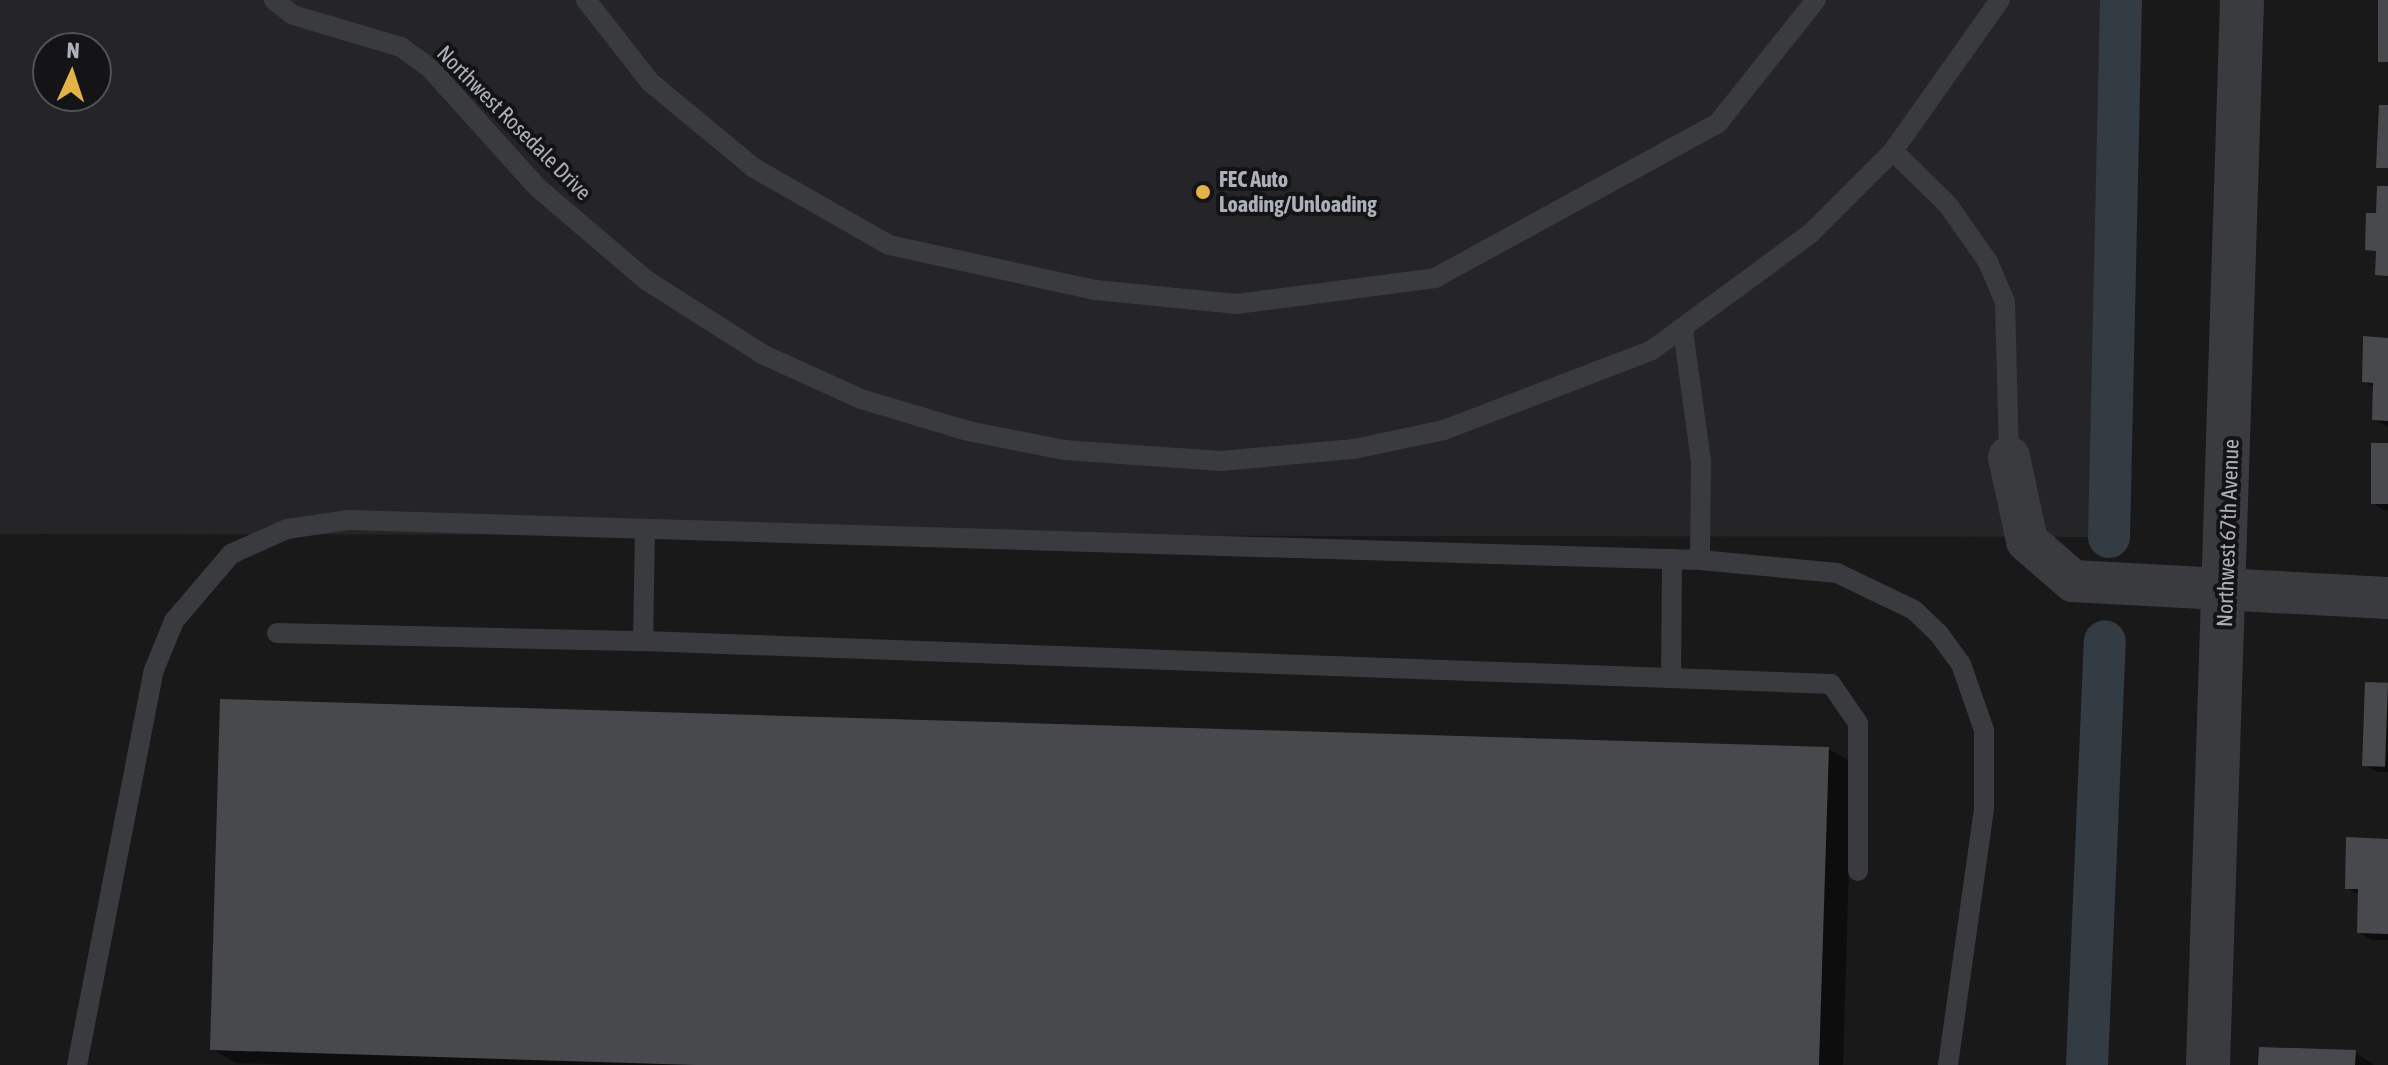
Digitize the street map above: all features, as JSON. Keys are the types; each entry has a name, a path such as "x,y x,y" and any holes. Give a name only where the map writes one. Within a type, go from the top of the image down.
{"street":[{"name":"Northwest 67th Avenue","path":"2208,1065 2227,593 2242,0"},
{"path":"2009,457 2027,541 2049,567 2103,586 2388,598"}],"lane":[{"name":"Northwest Rosedale Drive","path":"274,0 293,15 373,35 429,67 538,188 646,280 762,354 861,399 968,431 1064,450 1221,461 1354,449 1444,430 1545,396 1683,330 1811,233 1893,151 2000,0"},
{"path":"586,0 650,82 754,168 889,245 1096,290 1236,304 1435,278 1718,123 1816,0"},
{"path":"1893,151 1948,205 1988,262 2005,302 2009,457"},
{"path":"1683,330 1701,461 1700,560"},
{"path":"77,1065 154,670 174,621 212,571 257,541 313,522 1700,560 1806,566 1871,584 1914,610 1961,664 1988,763 1948,1065"},
{"path":"643,641 645,529"},
{"path":"1671,678 1672,559"},
{"path":"277,633 643,641 1831,684 1858,723 1858,871"}],"shaded area":[{"path":"0,0 2115,0 2109,537 0,534"}],"building":[{"path":"2378,0 2388,0 2388,62 2378,62"},
{"path":"2379,105 2388,105 2388,168 2376,168"},
{"path":"2377,186 2388,186 2388,276 2375,275 2376,251 2365,250 2366,213 2376,213"},
{"path":"2363,336 2388,338 2388,421 2372,420 2373,383 2362,382"},
{"path":"2371,443 2388,443 2388,504 2371,504"},
{"path":"2365,682 2388,683 2385,767 2362,766"},
{"path":"220,699 1829,747 1819,1065 695,1065 210,1050"},
{"path":"2346,837 2388,839 2388,934 2357,933 2358,889 2345,889"},
{"path":"2259,1047 2356,1050 2355,1065 2258,1065"}],"waterway":[{"path":"2109,537 2121,0"},
{"path":"2087,1065 2105,641"}],"place":[{"name":"FEC Auto Loading/Unloading","path":"1203,192"}]}
